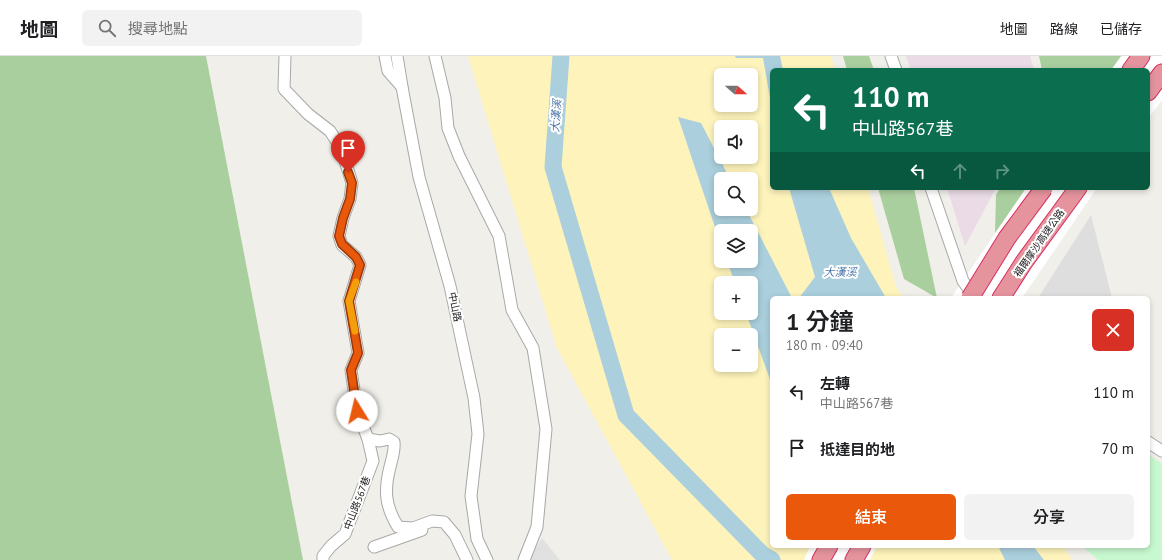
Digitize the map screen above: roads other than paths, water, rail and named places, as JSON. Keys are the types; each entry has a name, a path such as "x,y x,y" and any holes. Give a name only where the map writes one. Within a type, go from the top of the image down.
{"highway":[{"path":"1132,68 1141,56"},
{"path":"1150,89 1162,73"},
{"path":"971,296 1007,238 1043,190"},
{"name":"福爾摩沙高速公路","path":"1002,296 1024,262 1077,190"},
{"path":"821,560 828,548"},
{"path":"854,560 861,548"}],"street":[{"name":"中山路567巷","path":"285,56 284,89 308,114 330,131 341,148 352,183 350,199 343,218 339,236 342,244 356,257 360,265 349,301 358,353 351,370 357,411 368,439 373,461 345,534 331,546 323,556 323,560"},
{"path":"385,56 388,71 402,87"},
{"name":"中山路","path":"398,56 402,87 420,177 450,286 474,398 478,434 470,496 477,539 487,560"},
{"path":"435,56 444,98 448,128 459,156 499,236 512,310 533,348 546,428 537,527 524,560"},
{"path":"891,56 895,68"},
{"path":"933,190 963,281 974,296"},
{"name":"中山路567巷","path":"368,439 380,441 389,439 394,442 395,448 386,484 390,513 398,527 413,528 432,520 444,522"},
{"path":"1150,443 1162,451"},
{"path":"374,547 444,522 455,535 467,560"}],"water":[{"path":"735,56 780,56 783,68 770,68 770,98 763,58 736,58"},
{"path":"678,117 701,123 714,148 714,164 722,164 726,172 714,172 714,216 750,216 754,224 714,224"},
{"name":"大漢溪","path":"790,190 830,190 851,238 885,296 801,296 815,277"},
{"path":"758,232 791,296 770,296 770,379 758,346 758,328 751,328 749,320 758,320 758,276 732,276 730,268 758,268"},
{"path":"999,548 1035,548 1044,560 1005,560"}],"waterway":[{"name":"大漢溪","path":"561,56 553,167 626,415 762,554 772,560"}]}
